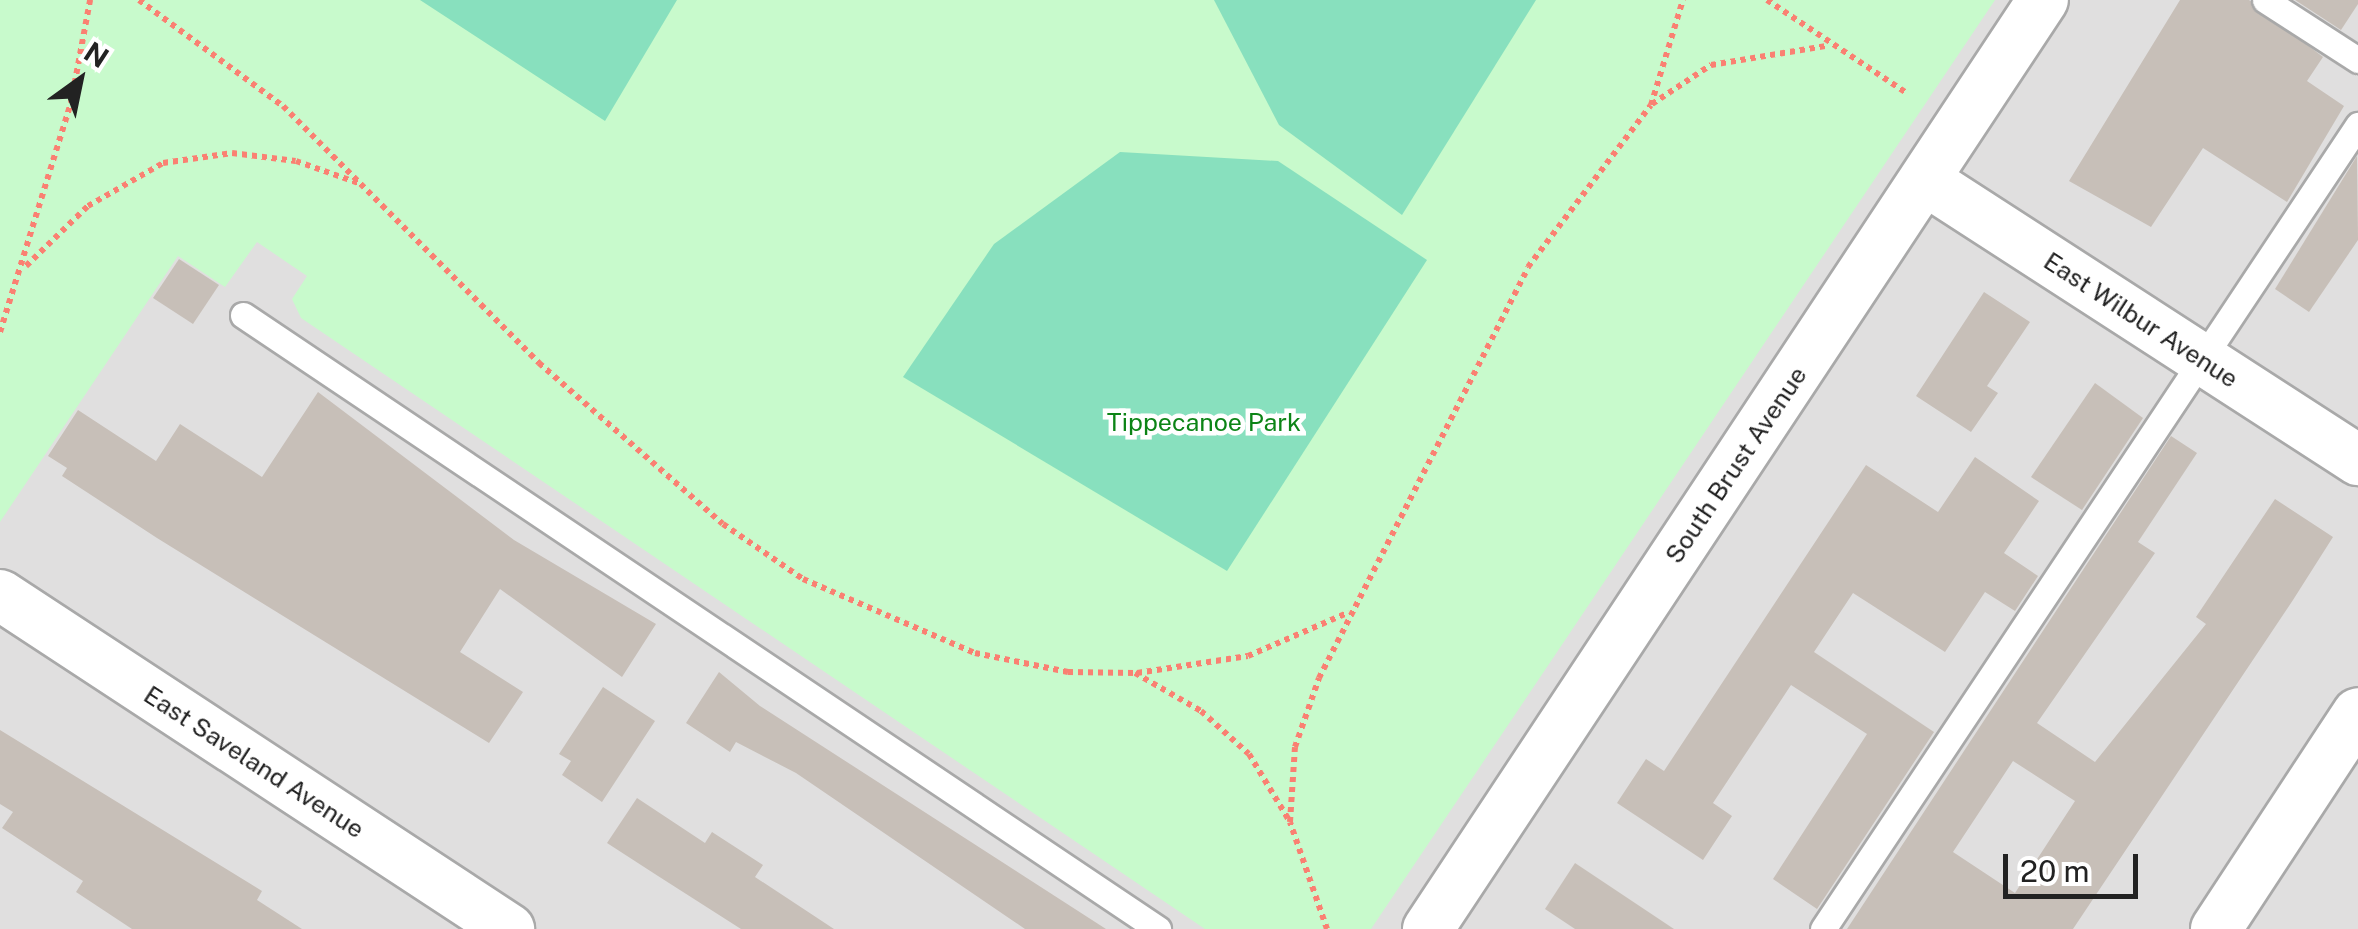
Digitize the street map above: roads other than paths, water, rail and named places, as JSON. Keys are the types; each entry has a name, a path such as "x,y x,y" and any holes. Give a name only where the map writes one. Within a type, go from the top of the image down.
{"street":[{"name":"South Brust Avenue","path":"1428,929 2044,0"},
{"name":"East Wilbur Avenue","path":"1925,180 2358,460"},
{"name":"East Saveland Avenue","path":"0,595 493,925"},
{"path":"2216,929 2358,713"}],"lane":[{"path":"2264,0 2358,60"},
{"path":"1823,929 2358,125"},
{"path":"243,315 1158,929"}],"park label":[{"name":"Tippecanoe Park","path":"1204,422"}]}
